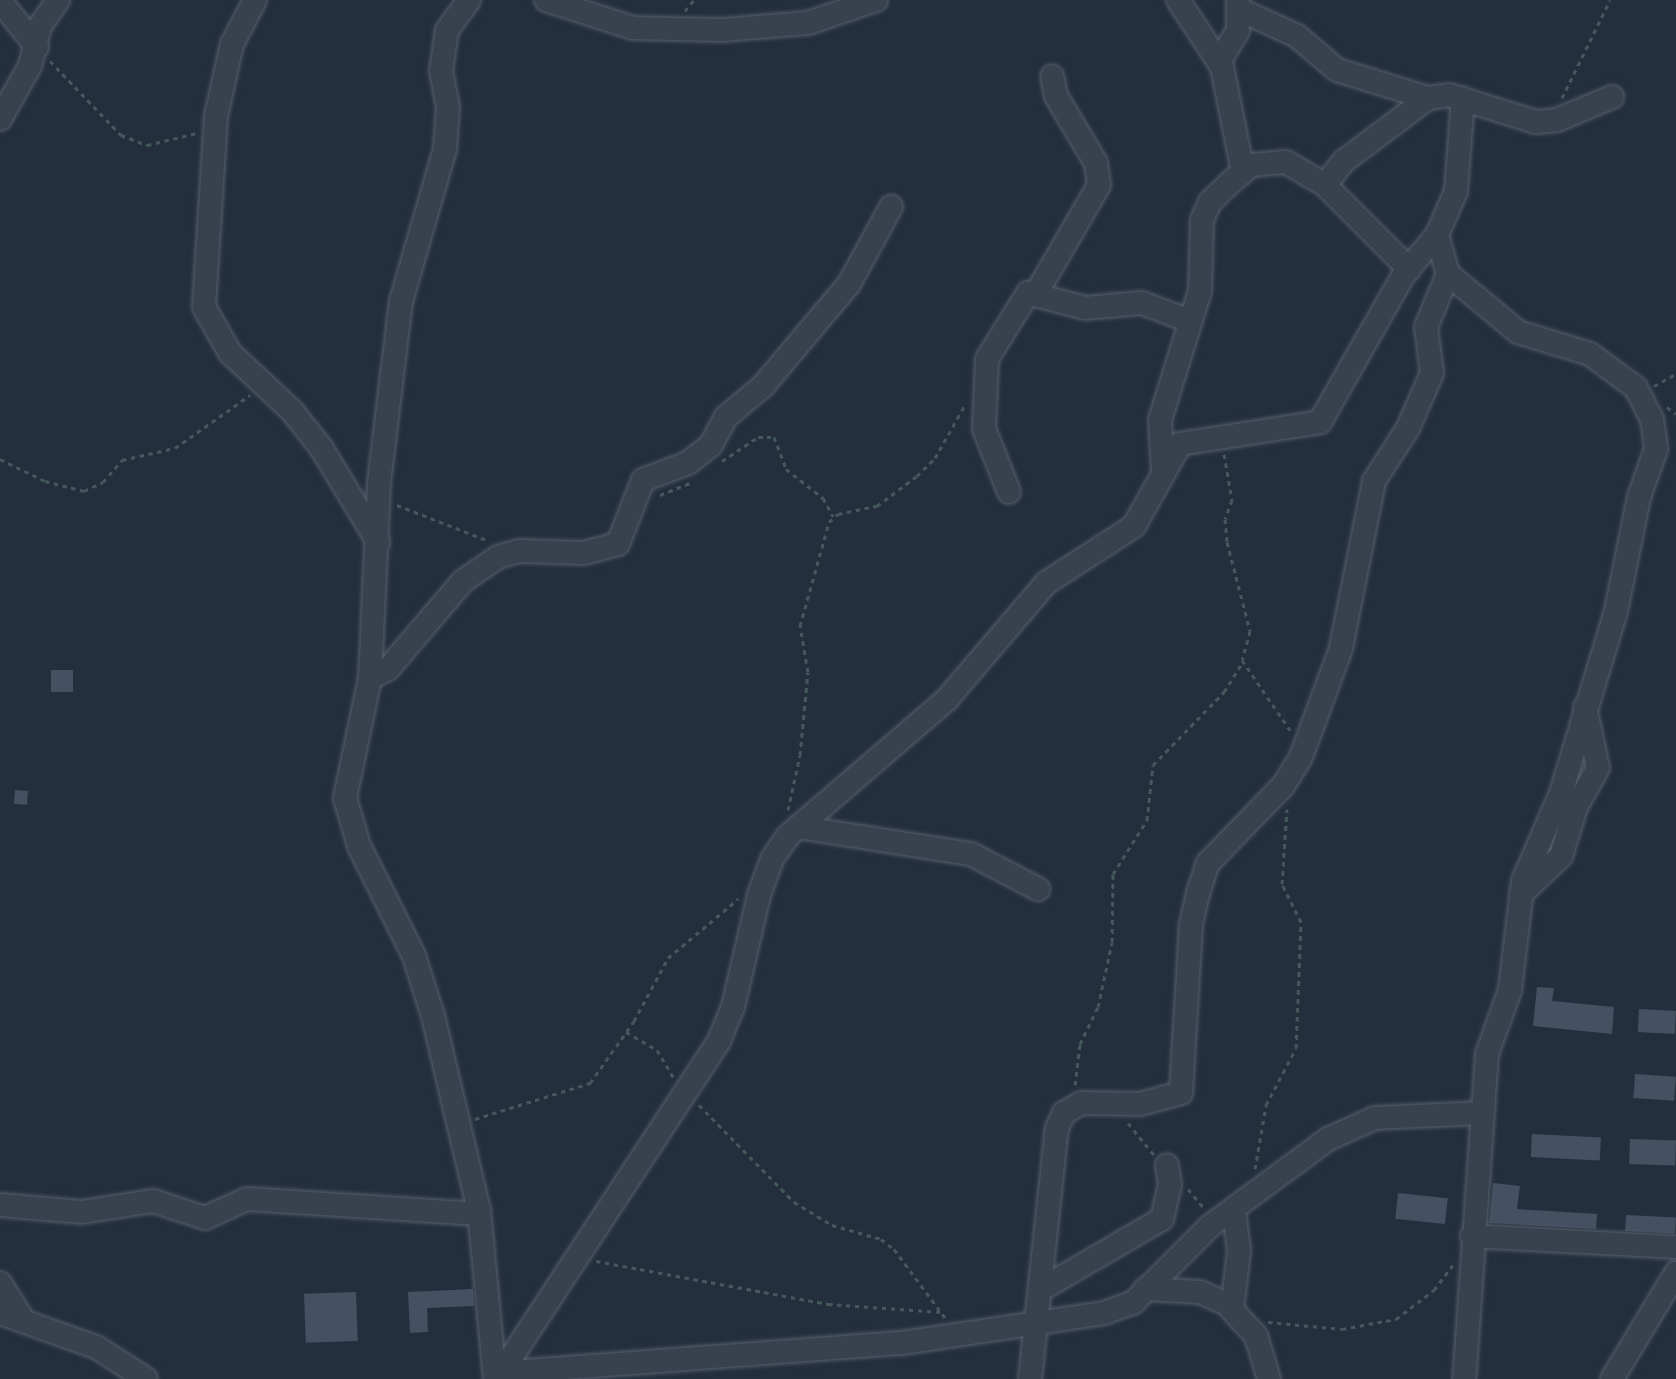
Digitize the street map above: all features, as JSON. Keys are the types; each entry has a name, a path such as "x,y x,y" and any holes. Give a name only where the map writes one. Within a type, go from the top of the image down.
{"street":[{"path":"0,119 37,46 40,26 58,0"},
{"path":"255,0 232,44 215,126 204,307 213,331 322,449 378,543"},
{"path":"469,0 447,30 441,71 449,129 404,290 379,498 370,678 345,798 360,846 414,956 459,1125 479,1214 497,1377"},
{"path":"546,0 633,28 687,25 722,30 808,23 876,0"},
{"path":"1178,0 1219,62 1243,172"},
{"path":"0,1 37,46"},
{"path":"1219,62 1238,30 1238,4 1298,36 1337,70 1428,98 1463,98 1515,118 1557,120 1612,97"},
{"path":"1009,492 984,429 987,359 1023,298 1037,292 1099,185 1096,163 1056,96 1052,76"},
{"path":"1325,184 1344,161 1428,98"},
{"path":"497,1377 687,1092 733,1007 759,895 772,859 793,832 947,699 1046,583 1134,526 1180,444 1320,422 1409,269 1437,236 1456,191 1463,98"},
{"path":"1163,473 1160,420 1201,282 1202,220 1210,202 1243,172 1273,160 1325,184 1409,269"},
{"path":"370,678 388,669 405,642 463,581 510,552 584,553 618,544 636,488 711,445 726,417 763,386 849,284 891,207"},
{"path":"1437,236 1448,274 1518,332 1590,354 1639,394 1652,419 1656,449 1639,497 1616,611 1584,704 1598,768 1579,801 1561,856 1521,894 1512,978 1486,1054 1464,1379"},
{"path":"1030,1379 1058,1128 1071,1108 1082,1103 1168,1101 1181,1093 1191,924 1208,863 1282,786 1307,741 1341,648 1374,481 1408,429 1432,373 1426,327 1448,274"},
{"path":"1037,292 1078,307 1142,303 1190,321"},
{"path":"793,832 970,854 1038,889"},
{"path":"497,1377 957,1335 1121,1308 1234,1209 1355,1125 1375,1118 1481,1113"},
{"path":"1040,1290 1162,1219 1170,1185 1167,1165"},
{"path":"0,1205 82,1212 153,1201 204,1218 247,1199 479,1214"},
{"path":"1234,1209 1239,1251 1237,1315"},
{"path":"1472,1239 1676,1247"},
{"path":"1612,1379 1676,1273"},
{"path":"0,1283 23,1320"},
{"path":"1145,1289 1200,1292 1237,1315 1259,1342 1269,1379"},
{"path":"0,1313 96,1347 146,1379"}],"path":[{"path":"1557,120 1579,58 1611,0"},
{"path":"37,46 121,135 147,145 166,144 215,126"},
{"path":"1639,394 1676,374"},
{"path":"0,459 70,490 93,489 122,460 175,448 264,386"},
{"path":"834,516 871,509 917,476 935,458 968,400"},
{"path":"712,466 770,435 782,446 786,469 818,493 834,516"},
{"path":"1071,1108 1080,1044 1098,1007 1112,942 1113,874 1148,820 1154,765 1224,692 1243,662 1250,631 1227,542 1225,519 1232,500 1223,436"},
{"path":"655,496 693,481"},
{"path":"379,498 510,552"},
{"path":"793,832 788,798 800,755 808,672 800,626 834,516"},
{"path":"1243,662 1285,724 1307,741"},
{"path":"1257,1194 1257,1136 1296,1048 1301,922 1282,884 1289,803"},
{"path":"459,1125 545,1094 580,1089 626,1032 668,958 741,895"},
{"path":"626,1032 657,1050 687,1092 794,1202 832,1225 881,1239 894,1249 957,1335"},
{"path":"1237,1315 1342,1329 1396,1319 1434,1290 1472,1239"},
{"path":"578,1257 828,1304 941,1311"}],"building":[{"path":"51,670 73,670 73,692 51,692"},
{"path":"15,790 28,791 27,805 14,804"},
{"path":"1537,987 1554,988 1552,1001 1614,1007 1612,1034 1533,1026"},
{"path":"1639,1009 1676,1011 1675,1034 1638,1032"},
{"path":"1635,1074 1676,1077 1674,1101 1633,1098"},
{"path":"1532,1134 1601,1138 1600,1161 1531,1157"},
{"path":"1630,1139 1676,1141 1675,1166 1629,1164"},
{"path":"1493,1183 1520,1186 1517,1209 1597,1214 1596,1229 1489,1223"},
{"path":"1398,1193 1448,1198 1445,1224 1395,1219"},
{"path":"1626,1215 1676,1218 1675,1234 1625,1231"},
{"path":"473,1289 474,1306 427,1308 428,1332 410,1333 408,1292"},
{"path":"356,1292 358,1341 306,1343 304,1294"}]}
